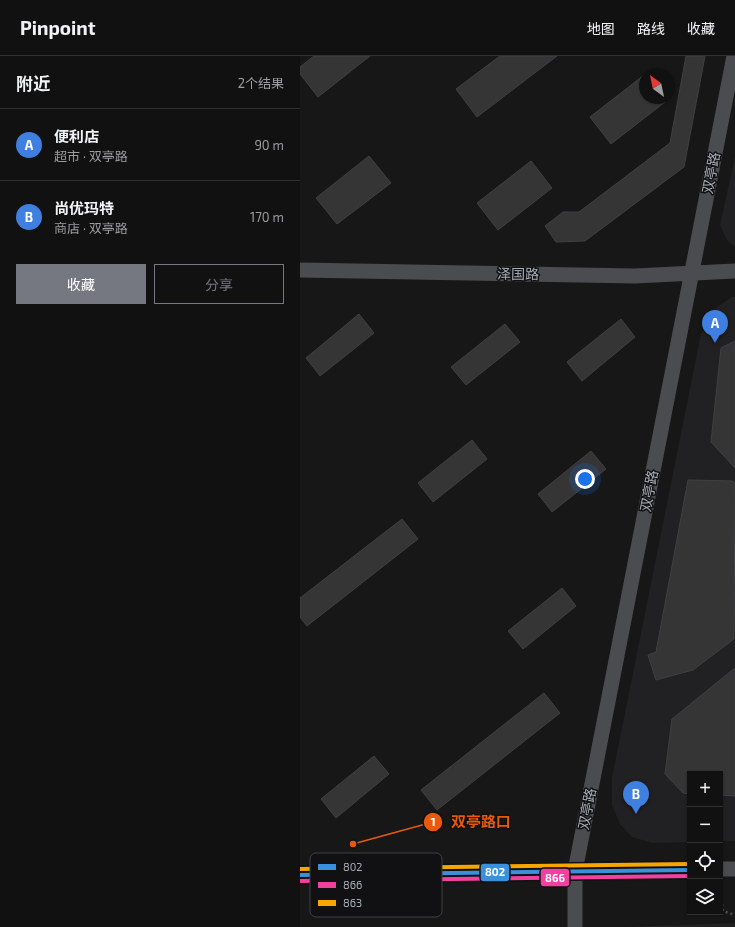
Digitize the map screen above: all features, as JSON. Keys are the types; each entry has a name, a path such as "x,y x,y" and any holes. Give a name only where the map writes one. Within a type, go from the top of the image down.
{"street":[{"name":"双亭路","path":"574,927 575,871 734,56"},
{"name":"泽国路","path":"300,270 635,276 735,271"},
{"path":"723,869 735,869"},
{"path":"442,873 687,870"},
{"path":"300,875 310,875"}],"path":[{"path":"723,912 735,914"}],"shaded area":[{"path":"735,157 735,247 727,240 720,225"},
{"path":"732,297 735,297 735,841 723,841 723,771 687,771 687,842 652,843 632,837 620,824 612,805 612,778 701,334 714,309"},
{"path":"735,923 735,927 626,927"}],"building":[{"path":"314,56 370,56 318,97 300,74 300,67"},
{"path":"500,56 557,56 477,117 456,89"},
{"path":"686,56 705,56 684,167 585,241 556,242 545,226 563,212 579,212 670,143"},
{"path":"639,79 639,104 662,104 611,144 590,117"},
{"path":"369,156 391,183 337,224 316,198"},
{"path":"531,161 552,188 498,230 477,203"},
{"path":"359,314 374,333 320,376 306,358"},
{"path":"621,319 635,337 582,381 567,362"},
{"path":"505,324 520,342 466,385 451,367"},
{"path":"735,341 735,468 711,442 721,348"},
{"path":"472,440 487,459 433,502 418,483"},
{"path":"591,451 606,469 552,512 538,494"},
{"path":"688,480 733,481 735,484 734,639 693,670 656,680 648,655 656,652"},
{"path":"402,519 418,539 307,626 300,617 300,598"},
{"path":"562,588 576,606 523,649 508,631"},
{"path":"735,668 735,796 723,795 723,771 687,771 687,794 683,793 665,774 672,719"},
{"path":"544,693 560,713 437,810 421,790"},
{"path":"374,756 389,774 336,818 321,799"}],"transit line":[{"name":"863","path":"442,867 687,864"},
{"name":"863","path":"300,869 310,869"},
{"name":"802","path":"442,873 687,870"},
{"name":"802","path":"300,875 310,875"},
{"name":"866","path":"442,879 687,876"},
{"name":"866","path":"300,881 310,881"}],"place":[{"name":"便利店","path":"715,343"},
{"name":"尚优玛特","path":"636,814"},
{"name":"双亭路口","path":"353,844"}]}
